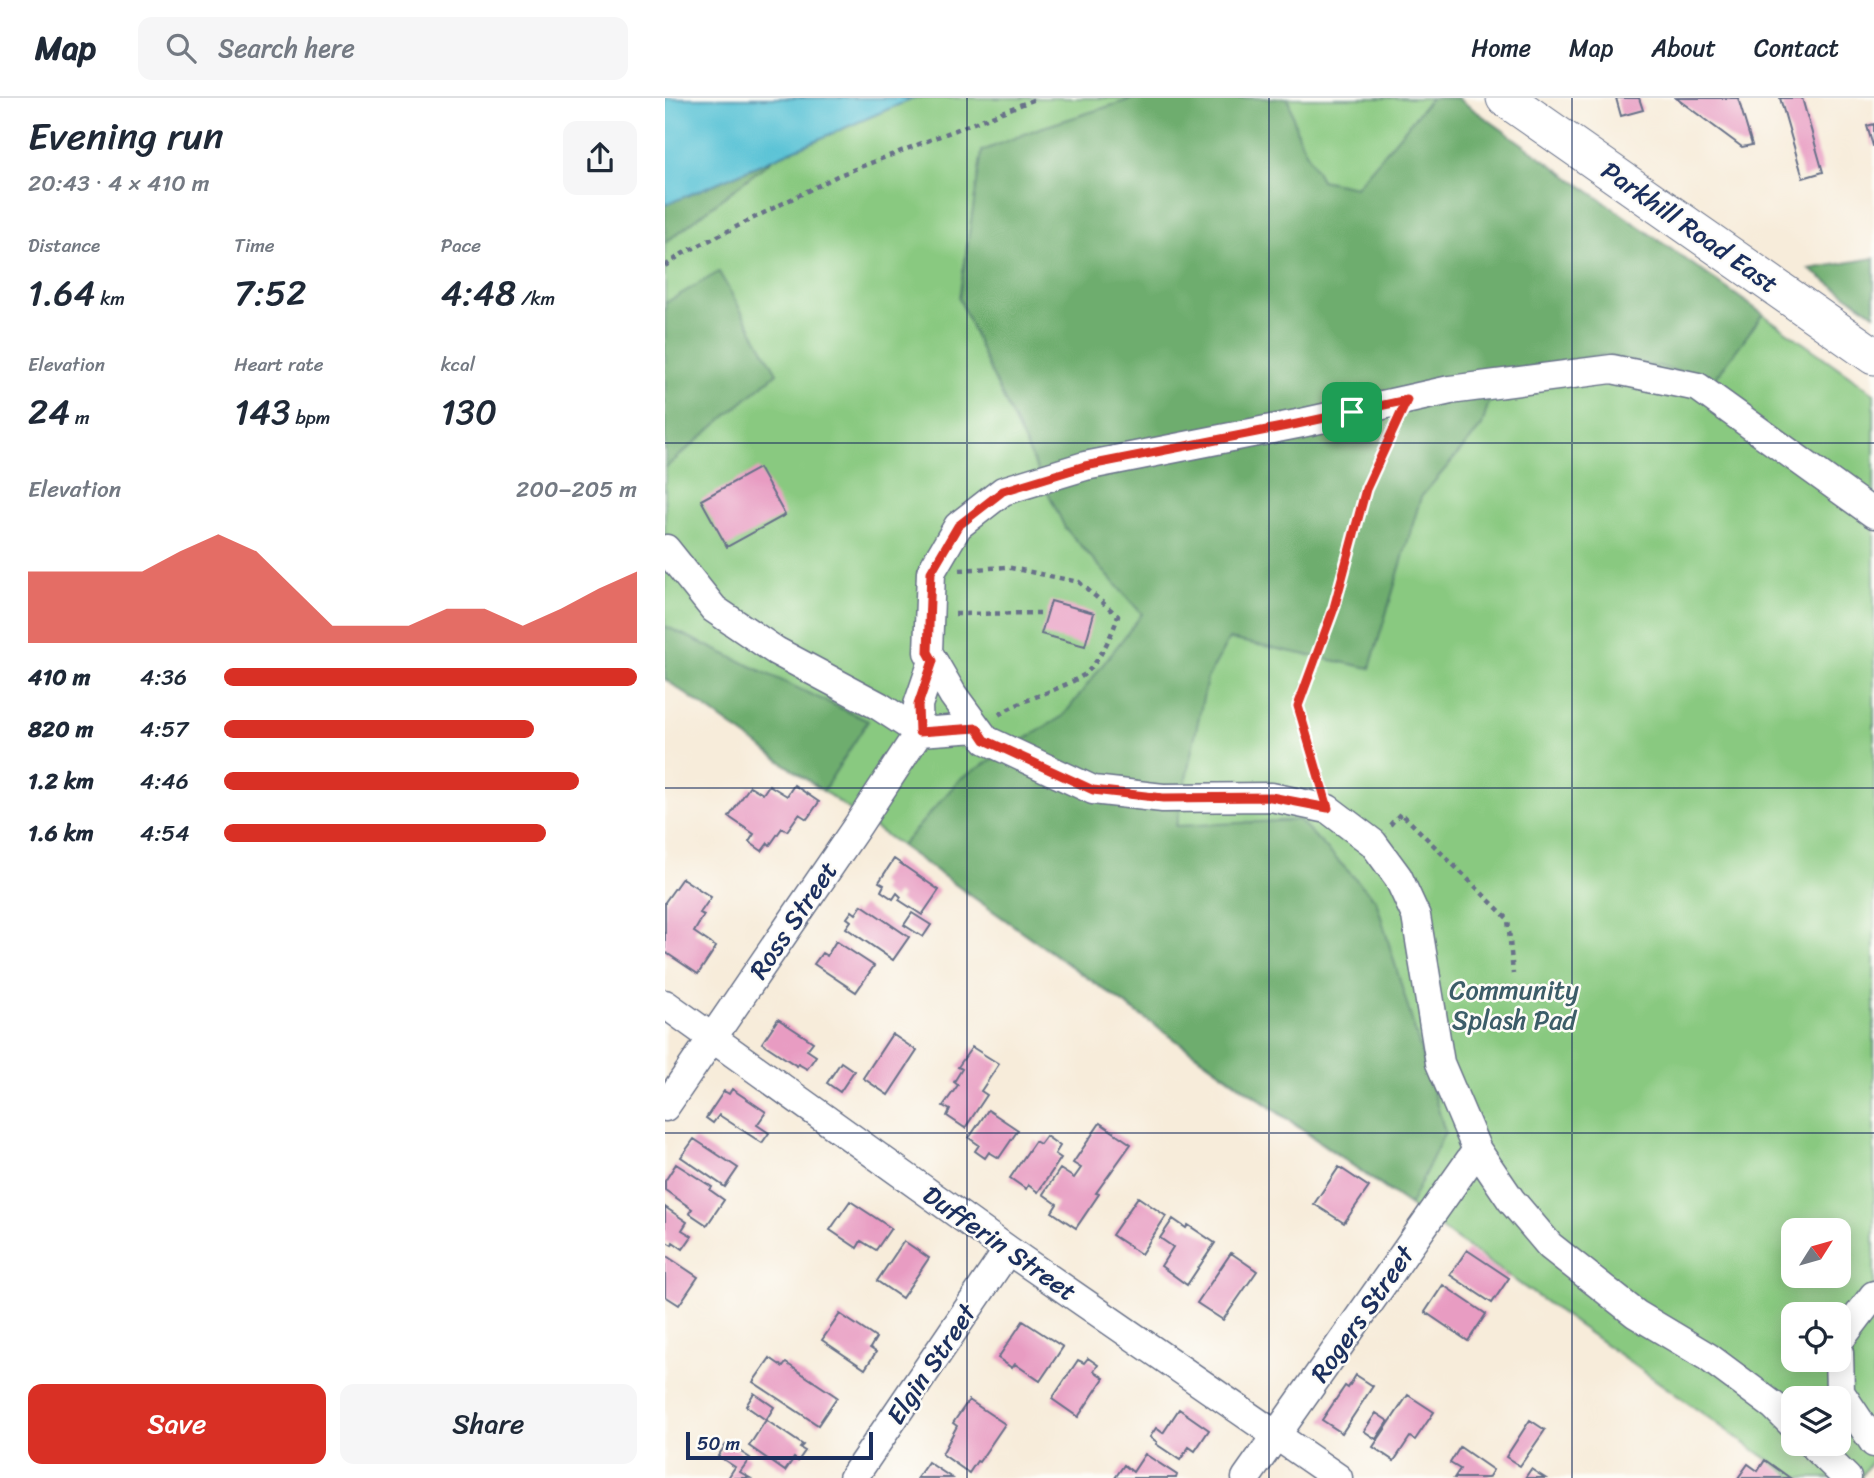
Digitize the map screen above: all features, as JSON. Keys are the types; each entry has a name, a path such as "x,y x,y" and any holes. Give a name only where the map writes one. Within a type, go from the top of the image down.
{"main road":[{"name":"Parkhill Road East","path":"1505,98 1874,356"}],"street":[{"path":"1781,1412 1708,1357 1636,1314 1550,1246 1511,1200 1477,1150 1440,1063 1416,916 1398,877 1373,843 1328,808 1271,797 1163,798 1093,790 985,740 953,695 928,652 931,572 958,526 1003,491 1085,466 1450,390 1612,369 1698,387 1874,514"},
{"path":"666,549 715,609 776,651 879,706 919,732 977,728"},
{"path":"919,732 918,705 933,661"},
{"name":"Ross Street","path":"665,1107 919,732"},
{"name":"Dufferin Street","path":"665,1004 1008,1250 1338,1478"},
{"name":"Rogers Street","path":"1245,1478 1477,1150"},
{"name":"Elgin Street","path":"853,1478 1008,1250"},
{"path":"1851,1325 1874,1295"},
{"path":"1839,1372 1840,1392 1874,1443"},
{"path":"1824,1456 1847,1478"}],"path":[{"path":"665,266 682,254 837,176 1038,98"},
{"path":"1328,808 1298,706 1334,608 1366,489 1407,400"},
{"path":"931,572 1006,567 1079,582 1118,616 1111,638 1084,675 1015,704 977,728"},
{"path":"930,614 1044,613"},
{"path":"1373,843 1401,813 1508,919 1513,974"}],"green space":[{"name":"Community Splash Pad","path":"914,98 1457,98 1874,393 1874,1457 1860,1478 1794,1478 665,679 665,243 773,159"},
{"path":"1135,98 1288,98 1298,136 1321,180 1356,187 1431,98 1457,98 1763,314 1715,379 1603,355 1497,373 1482,426 1421,497 1370,668 1229,639 1207,679 1176,826 1299,820 1376,900 1445,1132 1410,1205 901,846 960,779 1063,716 1142,614 1065,528 988,366 959,298 982,151 1037,129"},
{"path":"773,159 665,243 665,205"},
{"path":"1874,258 1874,314 1809,269"},
{"path":"719,272 777,373 665,468 665,303"},
{"path":"665,626 868,721 823,791 665,679"}],"water":[{"path":"665,98 914,98 665,205"}],"building":[{"path":"1616,98 1639,98 1643,110 1621,116"},
{"path":"1676,98 1738,98 1752,145 1742,147"},
{"path":"1780,98 1802,98 1823,172 1803,178"},
{"path":"1874,124 1874,146 1873,146 1867,126"},
{"path":"759,468 785,515 727,547 701,500"},
{"path":"1051,601 1094,613 1085,646 1041,634"},
{"path":"769,785 787,796 794,785 819,802 807,819 799,814 787,831 782,828 762,851 749,842 754,834 729,817 750,786 763,794"},
{"path":"894,859 939,890 922,915 899,900 901,897 897,893 893,899 881,891 884,885 879,882"},
{"path":"682,878 711,897 700,913 704,915 694,932 716,947 698,974 665,952 665,902"},
{"path":"862,905 909,937 893,960 846,928 851,921 847,918 852,911 856,914"},
{"path":"912,913 931,925 923,937 904,925"},
{"path":"836,941 874,966 856,992 814,964 822,953 827,956"},
{"path":"778,1019 813,1042 807,1050 816,1056 807,1069 798,1064 797,1066 762,1043"},
{"path":"892,1034 917,1051 888,1095 863,1078"},
{"path":"972,1047 999,1064 981,1091 987,1095 965,1128 947,1116 950,1110 943,1106 958,1085 954,1082 962,1069 958,1067"},
{"path":"841,1062 854,1071 840,1092 827,1083"},
{"path":"732,1089 766,1112 757,1125 769,1133 762,1143 719,1115 713,1123 706,1118 724,1091 729,1094"},
{"path":"988,1110 1018,1130 999,1158 989,1152 985,1158 975,1151 979,1145 969,1138"},
{"path":"1100,1123 1131,1144 1096,1193 1099,1194 1076,1228 1052,1212 1057,1204 1043,1194 1060,1169 1074,1178 1081,1168 1073,1163"},
{"path":"1046,1136 1060,1146 1055,1154 1061,1158 1038,1192 1028,1185 1026,1189 1010,1178 1035,1141 1040,1144"},
{"path":"694,1139 738,1168 725,1187 681,1157"},
{"path":"676,1164 712,1187 710,1190 724,1200 707,1225 689,1213 692,1209 665,1190 665,1181"},
{"path":"1339,1167 1369,1187 1344,1223 1314,1204"},
{"path":"1138,1197 1166,1216 1141,1254 1112,1235"},
{"path":"850,1201 891,1228 876,1250 861,1241 857,1248 830,1230"},
{"path":"665,1207 687,1222 682,1230 692,1236 683,1249 673,1242 672,1245 665,1241"},
{"path":"1173,1219 1186,1228 1188,1225 1215,1243 1187,1285 1161,1266 1173,1247 1160,1238"},
{"path":"904,1241 929,1258 902,1298 877,1281"},
{"path":"1467,1250 1509,1278 1492,1303 1450,1275"},
{"path":"1231,1253 1257,1271 1223,1320 1197,1303"},
{"path":"665,1255 698,1277 679,1305 665,1296"},
{"path":"1443,1285 1486,1314 1468,1341 1425,1312"},
{"path":"840,1314 876,1338 870,1348 876,1352 865,1369 822,1340"},
{"path":"1023,1321 1063,1347 1040,1381 1015,1364 1012,1368 998,1358"},
{"path":"770,1358 783,1367 786,1363 837,1397 818,1425 753,1382"},
{"path":"1088,1358 1098,1365 1094,1371 1104,1378 1078,1417 1052,1399 1078,1360 1084,1363"},
{"path":"1356,1375 1373,1386 1342,1433 1322,1420 1345,1386 1348,1388"},
{"path":"754,1393 774,1407 766,1420 746,1406"},
{"path":"1408,1395 1434,1412 1415,1440 1410,1437 1394,1461 1373,1447"},
{"path":"969,1400 1005,1424 969,1473 942,1454 957,1426 953,1423"},
{"path":"1179,1409 1209,1430 1195,1451 1189,1447 1180,1460 1150,1437 1156,1428 1163,1433"},
{"path":"1376,1413 1388,1421 1376,1439 1364,1431"},
{"path":"766,1420 803,1445 800,1448 805,1451 798,1461 794,1458 785,1471 749,1446"},
{"path":"1530,1420 1545,1430 1520,1466 1506,1457"},
{"path":"727,1443 750,1458 740,1472 750,1478 728,1478 735,1467 718,1456"},
{"path":"1460,1447 1493,1470 1488,1478 1454,1478 1460,1469 1450,1463"},
{"path":"1145,1454 1177,1475 1176,1478 1115,1478 1124,1465 1133,1472"},
{"path":"1765,1460 1790,1478 1738,1478 1748,1464 1758,1471"},
{"path":"928,1462 952,1478 917,1478"},
{"path":"1531,1469 1545,1478 1525,1478"}],"route":[{"path":"1407,400 1366,489 1334,608 1298,706 1328,808 1271,797 1163,798 1093,790 985,740 977,728 919,732 918,705 933,661 928,652 931,572 958,526 1003,491 1085,466 1352,412 1407,400"}]}
